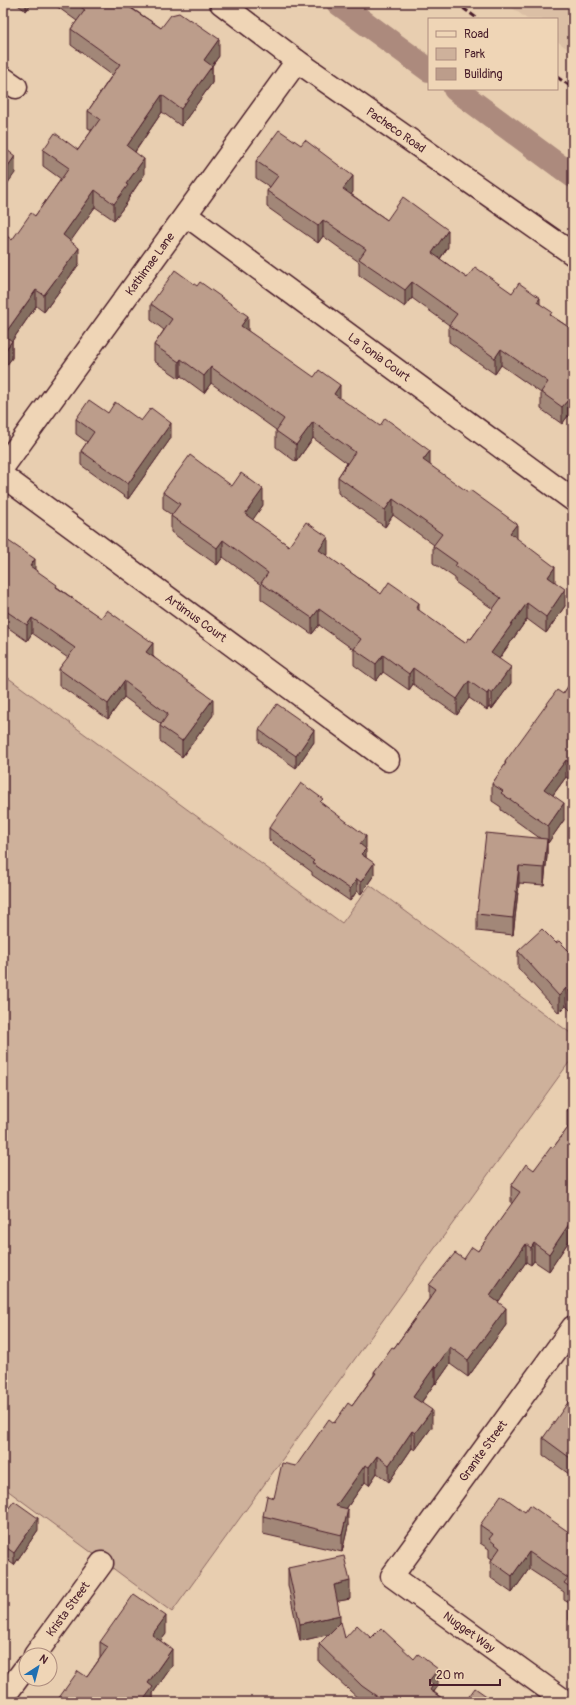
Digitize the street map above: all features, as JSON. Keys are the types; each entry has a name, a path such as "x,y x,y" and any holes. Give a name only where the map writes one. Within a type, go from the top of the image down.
{"street":[{"name":"Pacheco Road","path":"221,3 297,62 573,254"},
{"name":"Kathimae Lane","path":"3,467 297,62"},
{"name":"La Tonia Court","path":"186,215 573,500"},
{"name":"Artimus Court","path":"3,476 388,760"},
{"name":"Granite Street","path":"392,1576 573,1327"},
{"name":"Krista Street","path":"41,1647 102,1563"},
{"name":"Nugget Way","path":"392,1576 566,1702"},
{"path":"3,1698 18,1678"}],"shaded area":[{"path":"506,3 573,3 573,53 558,42 558,18 526,18"}],"green space":[{"path":"3,674 342,923 370,885 573,1035 573,1057 172,1612 3,1487"}],"building":[{"path":"75,3 128,3 126,5 161,28 171,15 179,13 219,39 204,60 212,66 181,109 162,95 127,146 144,159 114,204 95,190 63,235 79,248 44,295 36,290 4,335 12,341 3,353 3,233 12,240 31,213 35,216 69,168 43,150 55,133 78,150 100,119 88,111 120,64 71,29 85,10"},
{"path":"279,130 301,145 305,140 353,176 343,189 387,220 403,197 448,230 432,253 467,278 475,267 512,293 519,283 540,298 537,302 552,312 550,315 573,330 573,404 568,400 562,407 541,392 548,382 501,349 495,358 449,325 457,314 412,282 405,290 359,259 366,249 323,220 318,226 267,191 278,176 256,161"},
{"path":"3,147 15,156 3,173"},
{"path":"175,270 197,286 200,282 248,316 241,326 314,377 319,370 340,385 334,394 380,426 385,418 430,451 423,460 468,492 470,490 517,524 510,533 555,567 548,577 565,589 546,617 527,603 491,653 511,667 492,693 489,691 487,694 469,681 457,699 413,668 409,674 383,655 376,664 354,649 361,639 319,609 312,618 261,583 268,573 223,540 217,548 171,516 180,504 163,492 190,455 232,486 241,473 263,489 245,514 289,546 306,522 328,537 319,550 381,594 389,582 419,603 416,608 465,643 469,638 471,639 501,598 455,566 457,563 433,546 442,534 393,499 385,510 338,477 355,452 313,422 296,445 276,431 284,419 211,367 204,376 181,359 179,362 154,345 172,319 151,304"},
{"path":"89,400 108,413 115,402 141,421 151,408 171,423 128,484 81,451 94,432 76,419"},
{"path":"7,540 35,559 30,566 57,585 56,587 101,618 107,610 153,643 146,652 213,699 182,741 160,726 168,714 124,681 108,704 59,669 75,648 32,618 27,625 3,609 3,546"},
{"path":"573,679 573,765 566,760 544,789 564,803 548,826 501,793 503,791 492,784 506,763 505,762 557,690 563,694"},
{"path":"277,704 314,730 296,756 259,730"},
{"path":"301,783 323,799 320,802 366,836 360,844 366,849 361,854 374,863 361,882 357,879 350,889 312,863 314,861 269,828"},
{"path":"486,833 547,839 544,868 519,866 513,918 477,914"},
{"path":"542,929 556,943 559,941 572,954 573,953 573,996 566,988 559,996 518,951"},
{"path":"573,1101 573,1114 567,1110"},
{"path":"573,1121 573,1189 569,1195 573,1199 573,1218 549,1254 534,1243 531,1248 526,1244 490,1296 506,1308 468,1360 450,1347 436,1367 435,1366 413,1397 432,1410 415,1433 412,1431 389,1465 377,1456 369,1467 365,1465 336,1506 348,1509 342,1535 263,1516 267,1496 274,1498 282,1463 296,1466 329,1419 334,1423 348,1403 352,1406 376,1373 374,1372 392,1347 394,1348 436,1290 429,1285 455,1253 464,1259 472,1247 478,1251 520,1192 511,1186 526,1164 534,1170"},
{"path":"569,1401 573,1404 573,1460 543,1438"},
{"path":"501,1495 525,1512 530,1505 573,1535 573,1589 564,1583 568,1578 529,1552 512,1576 491,1561 500,1548 489,1539 493,1534 480,1525"},
{"path":"14,1501 38,1518 14,1553 3,1545 3,1516"},
{"path":"344,1556 350,1581 334,1585 340,1615 300,1624 288,1568"},
{"path":"134,1594 166,1616 152,1635 172,1649 148,1683 153,1687 142,1702 56,1702 78,1671 87,1677 108,1647 100,1642"},
{"path":"573,1596 573,1606 569,1603"},
{"path":"341,1622 345,1638 357,1625 371,1638 381,1628 414,1659 418,1654 438,1669 429,1681 433,1685 430,1690 447,1702 385,1702 362,1686 319,1644"},
{"path":"475,1688 495,1702 465,1702"}],"waterway":[{"path":"338,3 428,69"},
{"path":"456,90 573,176"}],"railway":[{"path":"456,3 477,18"},
{"path":"558,78 573,88"}]}
